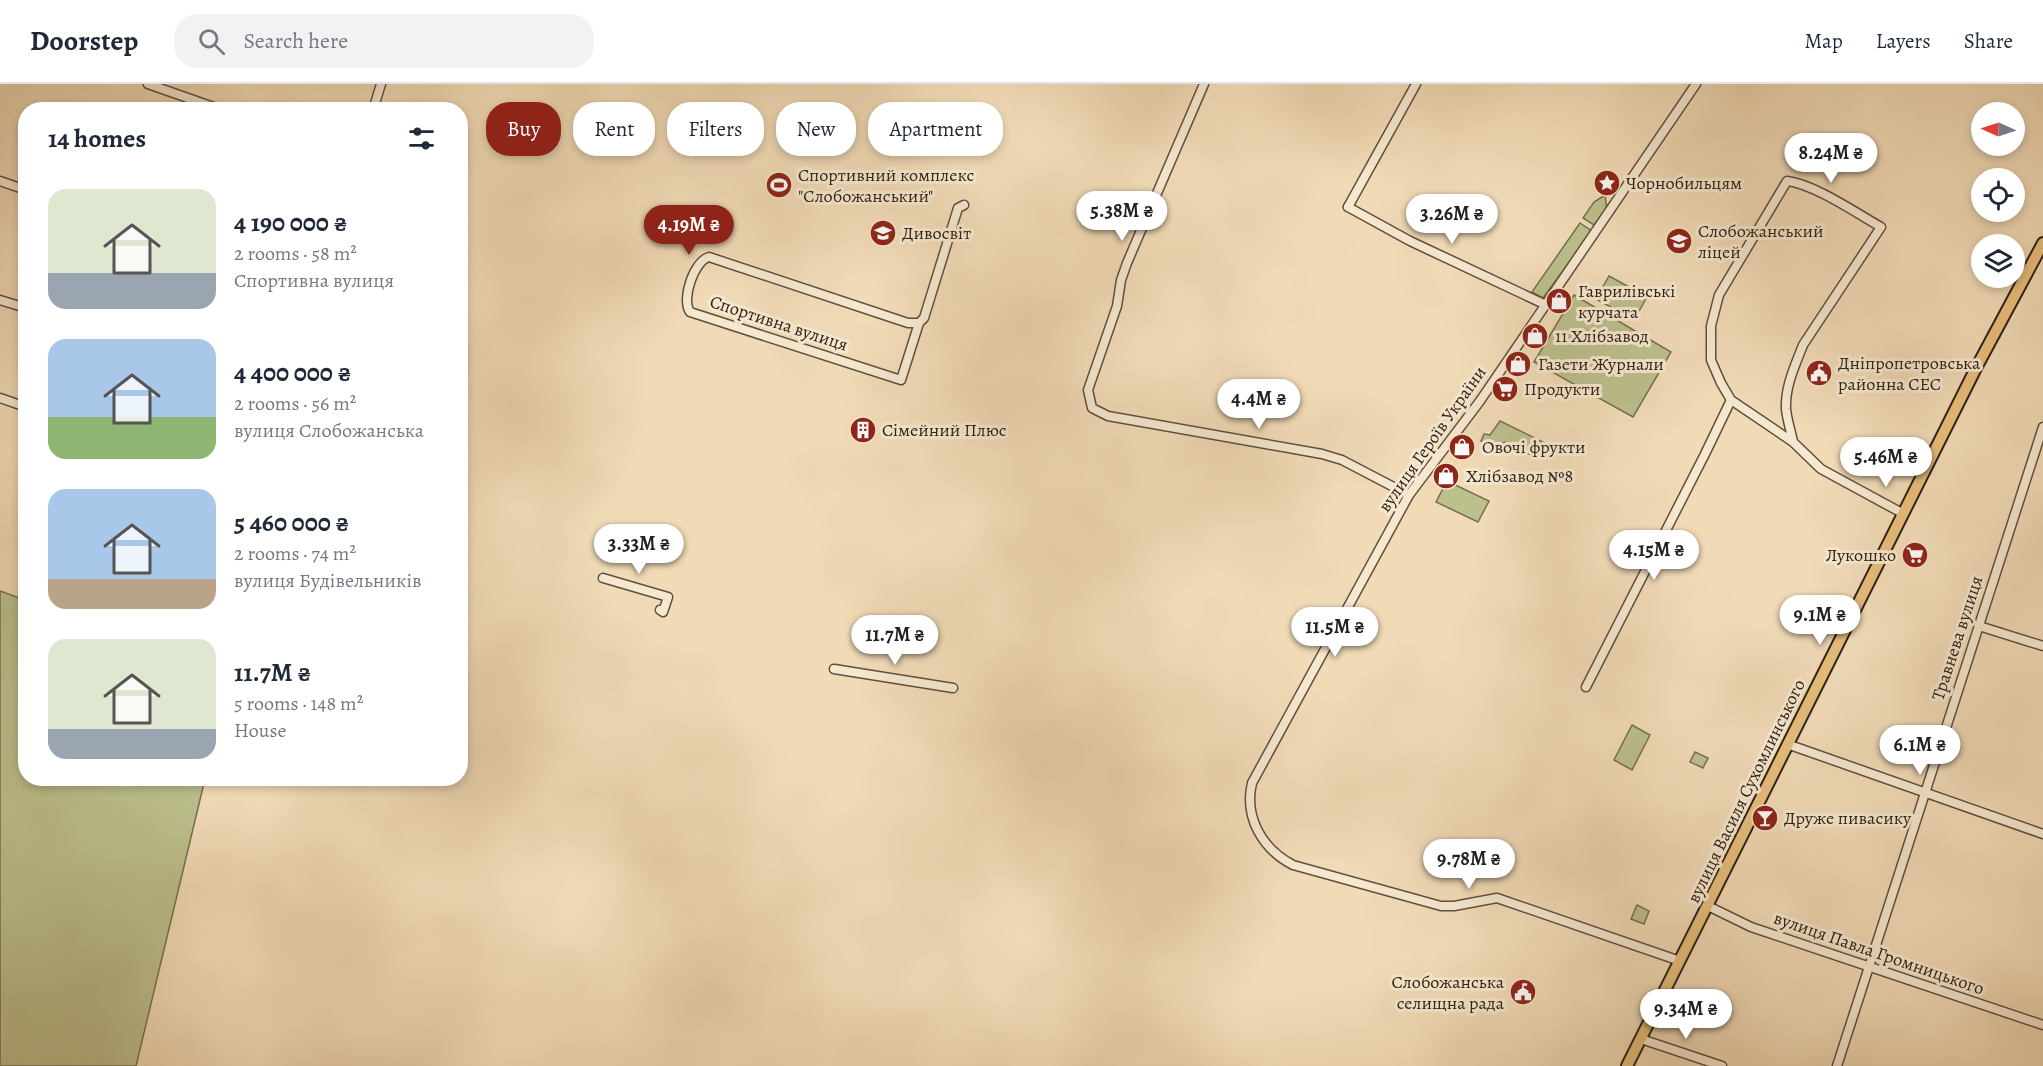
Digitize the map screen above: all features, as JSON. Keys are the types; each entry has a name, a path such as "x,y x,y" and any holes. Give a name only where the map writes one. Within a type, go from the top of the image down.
{"main road":[{"name":"вулиця Василя Сухомлинського","path":"1627,1066 1902,513 2043,243"}],"street":[{"path":"148,84 199,102"},
{"path":"375,102 381,84"},
{"path":"1204,84 1124,270 1117,306 1088,390 1092,408 1108,416 1322,454 1342,460 1409,495"},
{"path":"1415,84 1348,207 1410,241 1544,304"},
{"name":"вулиця Героїв України","path":"1680,961 1497,898 1454,906 1441,906 1293,865 1274,852 1254,823 1249,798 1252,783 1409,495 1480,401 1696,84"},
{"path":"0,181 18,187"},
{"path":"1793,442 1786,409 1789,380 1803,345 1881,227 1816,191 1796,182 1787,181 1719,295 1711,326 1711,360 1731,400 1793,442 1821,469 1902,513"},
{"name":"Спортивна вулиця","path":"919,323 908,323 709,257 699,264 687,292 687,308 690,312 901,380 919,323 924,318 958,208 964,205"},
{"path":"0,300 18,306"},
{"path":"0,398 18,404"},
{"path":"1586,687 1731,400"},
{"path":"1776,430 1789,421"},
{"name":"Травнева вулиця","path":"1837,1066 2043,427"},
{"path":"603,578 668,597 663,612 660,610"},
{"path":"1979,626 2043,646"},
{"path":"834,669 953,688"},
{"path":"1787,744 2043,834"},
{"name":"вулиця Павла Громницького","path":"1708,906 1751,927 2043,1025"},
{"path":"1641,1039 1722,1066"}],"green space":[{"path":"1605,195 1607,210 1594,225 1583,218 1594,202"},
{"path":"1580,223 1592,231 1543,298 1532,292"},
{"path":"1609,276 1647,297 1634,320 1596,299"},
{"path":"1574,295 1671,352 1633,417 1534,362"},
{"path":"1500,421 1551,446 1533,456 1505,442 1498,446 1481,441 1484,434 1490,435"},
{"path":"1447,481 1489,501 1478,522 1436,502"},
{"path":"0,591 18,597 18,786 203,786 136,1066 0,1066"},
{"path":"1632,725 1650,735 1632,770 1614,760"},
{"path":"1695,752 1708,758 1703,768 1690,762"},
{"path":"1637,905 1649,911 1644,924 1631,919"}],"place":[{"name":"Чорнобильцям","path":"1607,183"},
{"name":"Спортивний комплекс \"Слобожанський\"","path":"779,185"},
{"name":"Дивосвіт","path":"883,233"},
{"name":"Слобожанський ліцей","path":"1679,241"},
{"name":"Гаврилівські курчата","path":"1559,301"},
{"name":"11 Хлібзавод","path":"1535,336"},
{"name":"Газети Журнали","path":"1518,364"},
{"name":"Дніпропетровська районна СЕС","path":"1819,373"},
{"name":"Продукти","path":"1505,389"},
{"name":"Сімейний Плюс","path":"863,430"},
{"name":"Овочі фрукти","path":"1462,447"},
{"name":"Хлібзавод №8","path":"1446,476"},
{"name":"Лукошко","path":"1915,555"},
{"name":"Друже пивасику","path":"1765,818"},
{"name":"Слобожанська селищна рада","path":"1523,992"}]}
